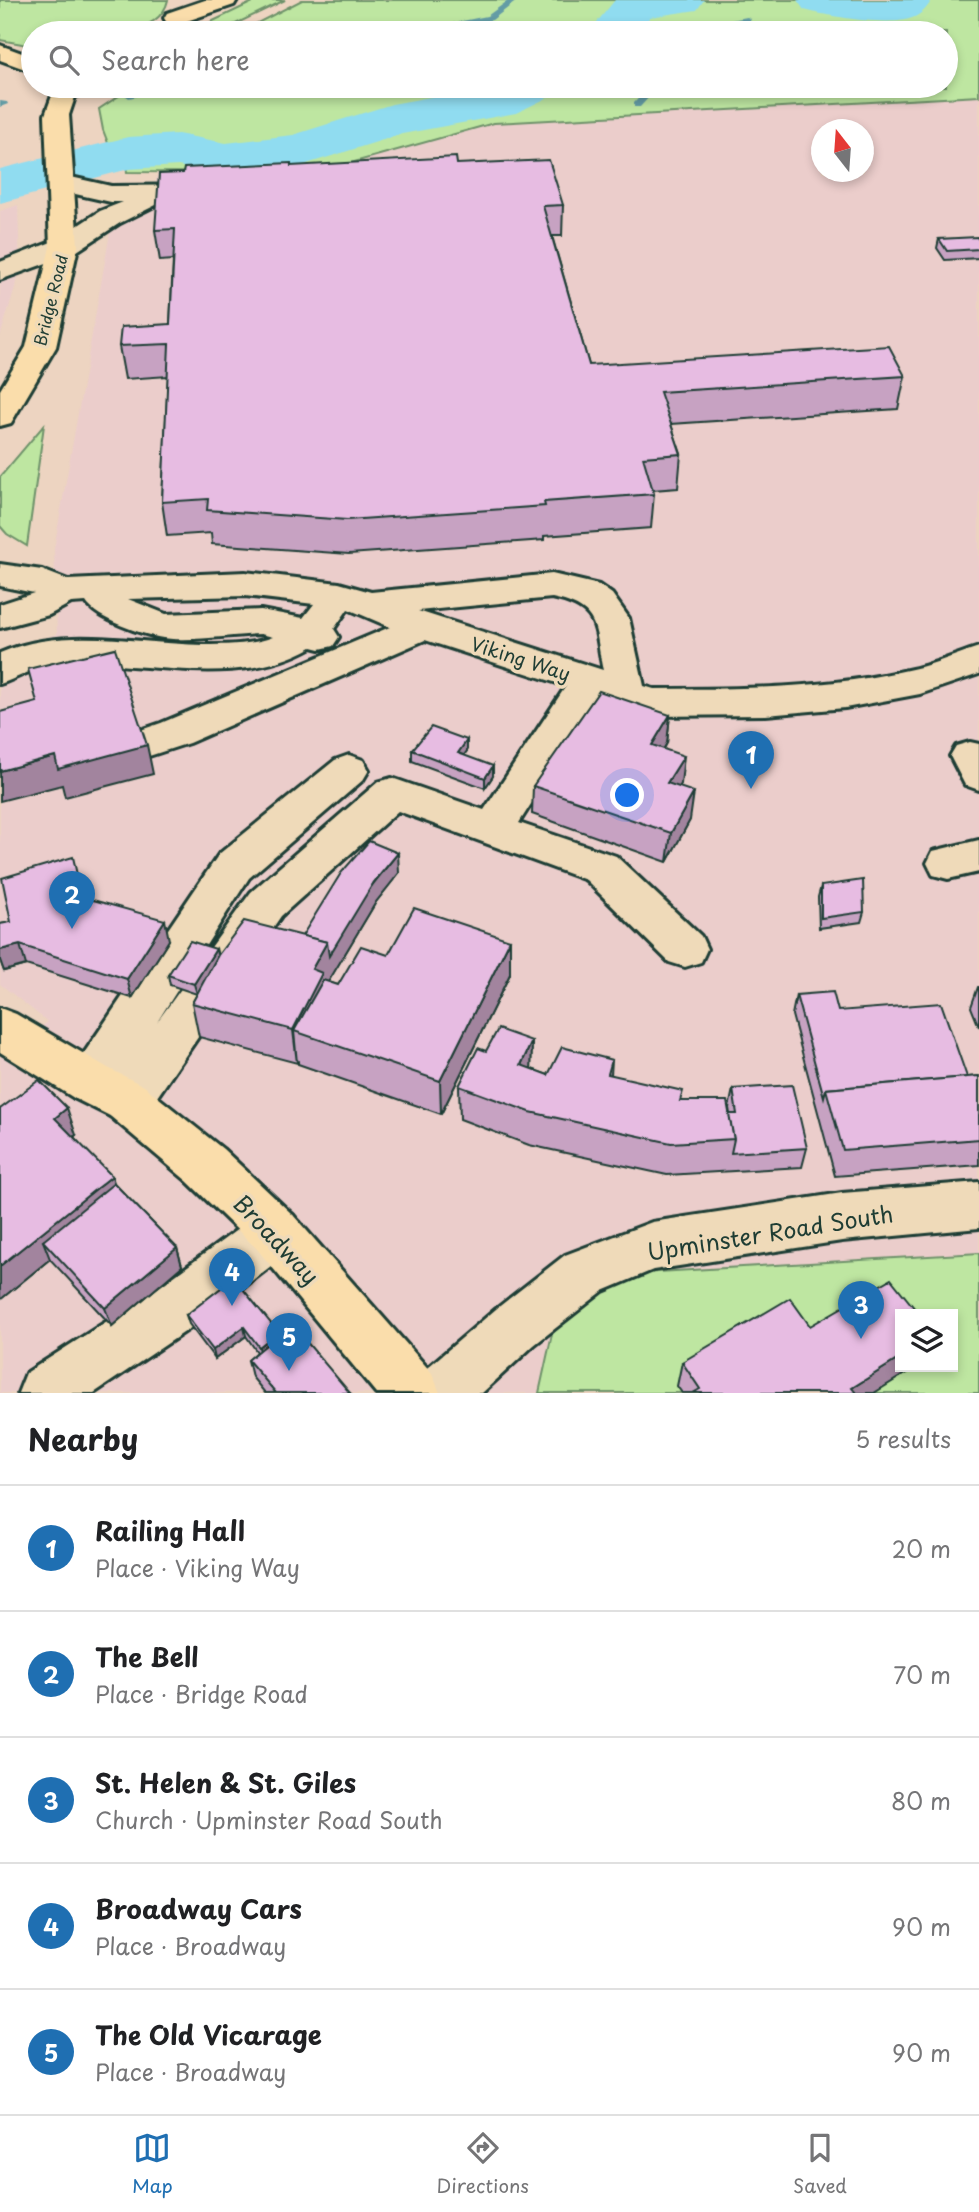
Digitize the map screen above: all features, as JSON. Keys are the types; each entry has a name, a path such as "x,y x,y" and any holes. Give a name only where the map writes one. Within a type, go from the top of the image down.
{"main road":[{"path":"170,20 226,0"},
{"path":"0,51 21,53"},
{"path":"0,51 21,60"},
{"name":"Bridge Road","path":"0,416 41,347 64,241 57,116 63,98"},
{"path":"0,1028 109,1092"},
{"name":"Broadway","path":"109,1092 205,1165 275,1231 412,1393"}],"street":[{"path":"62,183 111,194 164,195 241,191"},
{"path":"0,272 116,214 164,195"},
{"path":"0,252 39,239 64,241"},
{"path":"0,575 41,583 63,592"},
{"name":"Viking Way","path":"63,592 174,585 245,584 354,599 423,627 650,703 766,702 845,695 920,681 979,660"},
{"path":"0,671 6,665 38,654 93,649 232,658 280,649 310,632 354,599 552,586 586,593 599,602 611,618 608,687 493,830"},
{"path":"100,590 103,601 123,612 164,626 261,622 310,632 356,656"},
{"path":"0,616 36,607 63,592"},
{"path":"143,744 175,733 423,627"},
{"path":"109,1092 233,866 349,771"},
{"path":"109,1092 266,904 393,793 601,868 685,949"},
{"name":"Upminster Road South","path":"441,1393 514,1327 584,1273 652,1246 842,1217 979,1205"},
{"path":"46,1393 173,1309 275,1231"}],"shaded area":[{"path":"979,96 979,1253 641,1273 552,1334 539,1393 0,1393 0,1056 48,1022 0,984 0,651 57,634 54,549 111,227 150,208 158,171 315,173 494,123"},
{"path":"18,205 20,271 0,337 0,211"}],"green space":[{"path":"0,0 168,0 161,15 153,21 21,21 21,44 0,40"},
{"path":"257,0 285,0 242,21 213,21"},
{"path":"302,0 979,0 979,96 958,97 958,21 261,21"},
{"path":"116,98 943,98 494,123 315,173 127,172 122,146 108,143 99,109"},
{"path":"44,425 27,546 7,534 0,526 0,477"},
{"path":"979,1253 979,1393 539,1393 552,1334 587,1292 641,1273"}],"building":[{"path":"456,157 457,164 549,160 563,205 543,206 589,365 889,346 905,376 660,392 681,454 643,457 654,494 544,502 545,506 347,520 207,510 208,499 162,502 169,344 119,346 121,327 170,324 175,229 155,230 159,174 183,173 184,168 291,163 291,166"},
{"path":"977,237 979,249 947,251 939,239"},
{"path":"115,648 147,745 58,769 55,756 0,771 0,712 37,702 28,669"},
{"path":"599,691 670,715 652,745 684,756 667,783 694,792 671,833 533,786"},
{"path":"431,727 467,740 458,753 493,766 485,778 412,750"},
{"path":"369,841 398,853 374,882 329,956 327,942 302,936 341,873"},
{"path":"73,857 82,897 165,920 127,979 20,945 0,950 0,924 11,922 2,878"},
{"path":"863,880 864,912 821,918 821,886"},
{"path":"414,908 510,940 440,1081 294,1031 323,980 338,985 361,946 388,955"},
{"path":"244,921 327,942 312,969 322,973 293,1030 192,1003 218,955"},
{"path":"190,941 216,949 194,984 168,975"},
{"path":"833,992 838,1011 941,1003 967,1077 826,1089 824,1097 796,995"},
{"path":"498,1029 532,1041 521,1065 548,1075 562,1047 612,1060 608,1074 683,1091 680,1101 727,1101 734,1139 671,1143 530,1112 459,1086 478,1048 486,1051"},
{"path":"979,1076 979,1139 843,1150 826,1089"},
{"path":"39,1080 67,1108 55,1118 112,1176 0,1266 0,1109"},
{"path":"792,1085 807,1148 731,1153 734,1139 729,1114 737,1114 733,1089"},
{"path":"114,1183 177,1248 105,1308 43,1241"},
{"path":"234,1278 278,1332 259,1347 244,1327 213,1350 186,1315"},
{"path":"891,1279 915,1309 895,1309 895,1361 852,1388 856,1393 693,1393 700,1389 682,1362 790,1298 810,1326"},
{"path":"283,1331 298,1347 305,1340 350,1393 276,1393 248,1360"}],"waterway":[{"path":"473,21 489,18 514,0"},
{"path":"622,21 636,5 681,0"},
{"path":"820,0 898,8 909,0"},
{"path":"738,21 747,19"},
{"path":"0,186 128,153 178,150 226,159 300,150 392,120 498,102 506,98"},
{"path":"637,105 644,98"}],"place":[{"name":"Railing Hall","path":"751,789"},
{"name":"The Bell","path":"72,929"},
{"name":"Broadway Cars","path":"232,1306"},
{"name":"St. Helen & St. Giles","path":"861,1339"},
{"name":"The Old Vicarage","path":"289,1371"}]}
